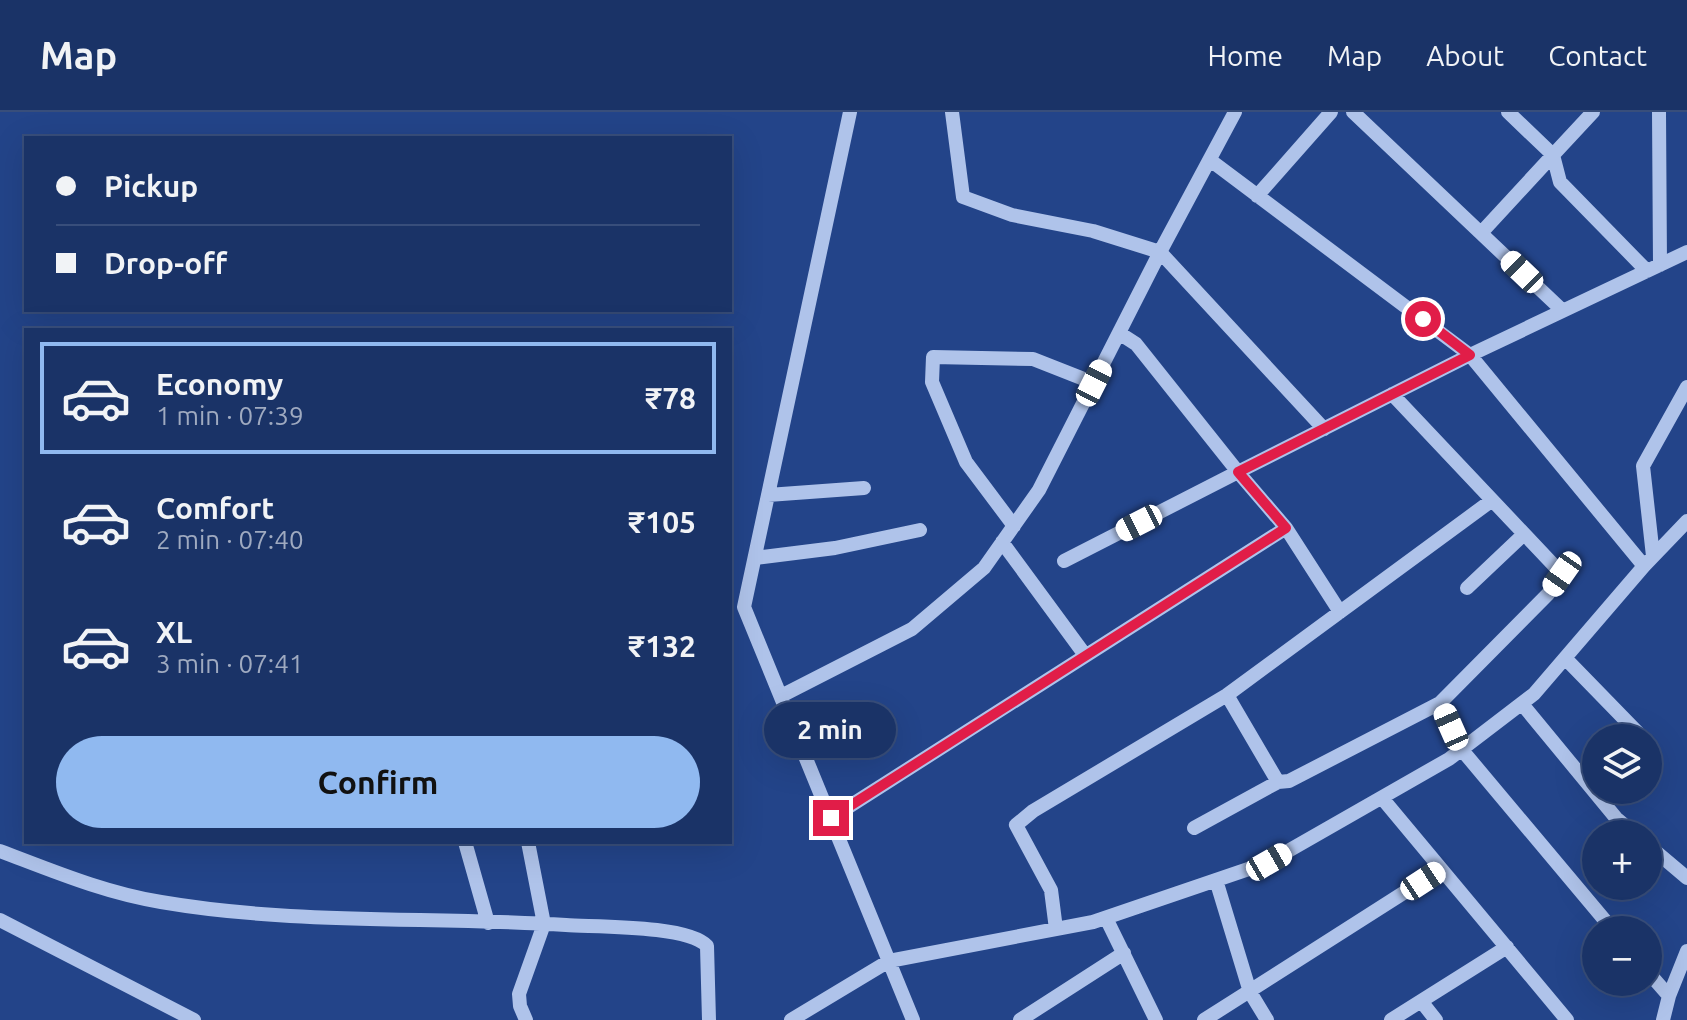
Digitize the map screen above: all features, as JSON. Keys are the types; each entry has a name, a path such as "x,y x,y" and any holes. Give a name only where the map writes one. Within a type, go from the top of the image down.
{"street":[{"path":"850,112 744,607 913,1020"},
{"path":"952,112 963,197 1012,215 1093,231 1160,252 1324,429"},
{"path":"781,696 912,629 984,568 1039,490 1235,112"},
{"path":"1257,196 1331,112"},
{"path":"1353,112 1563,311"},
{"path":"1508,112 1553,155 1560,182 1653,268"},
{"path":"1481,233 1593,112"},
{"path":"1653,268 1659,112"},
{"path":"1210,160 1470,355 1649,561"},
{"path":"1064,561 1470,355 1687,252"},
{"path":"1119,333 1136,344 1286,528 1340,612"},
{"path":"1014,526 966,462 932,382 933,357 1033,359 1094,383"},
{"path":"1649,561 1643,466 1687,387"},
{"path":"1194,828 1278,782 1289,781 1440,703 1548,594 1562,574 1392,394"},
{"path":"768,495 864,488"},
{"path":"1056,929 1051,890 1016,825 1033,811 1227,695 1491,501"},
{"path":"791,1020 889,961 1106,918 1269,862 1462,750 1522,704 1687,521"},
{"path":"831,818 1286,528"},
{"path":"755,558 835,548 920,530"},
{"path":"1467,588 1524,534"},
{"path":"1002,542 1085,655"},
{"path":"1565,658 1629,724"},
{"path":"1227,695 1278,782"},
{"path":"1440,703 1462,750 1601,916"},
{"path":"1522,704 1618,820"},
{"path":"1382,798 1567,1020"},
{"path":"466,844 488,923"},
{"path":"526,1020 519,994 544,924 528,844"},
{"path":"0,851 103,890 161,902 308,918 544,924 677,932 700,938 707,946 709,1020"},
{"path":"1662,857 1687,878"},
{"path":"1204,1020 1441,869"},
{"path":"1216,880 1250,992 1267,1020"},
{"path":"1106,918 1156,1020"},
{"path":"0,920 194,1020"},
{"path":"1391,1020 1507,947"},
{"path":"1663,1020 1687,951"},
{"path":"1020,1020 1124,953"},
{"path":"1662,988 1669,996"},
{"path":"1421,1001 1436,1020"}],"route":[{"path":"831,818 1286,528 1238,472 1470,355 1423,319"}]}
